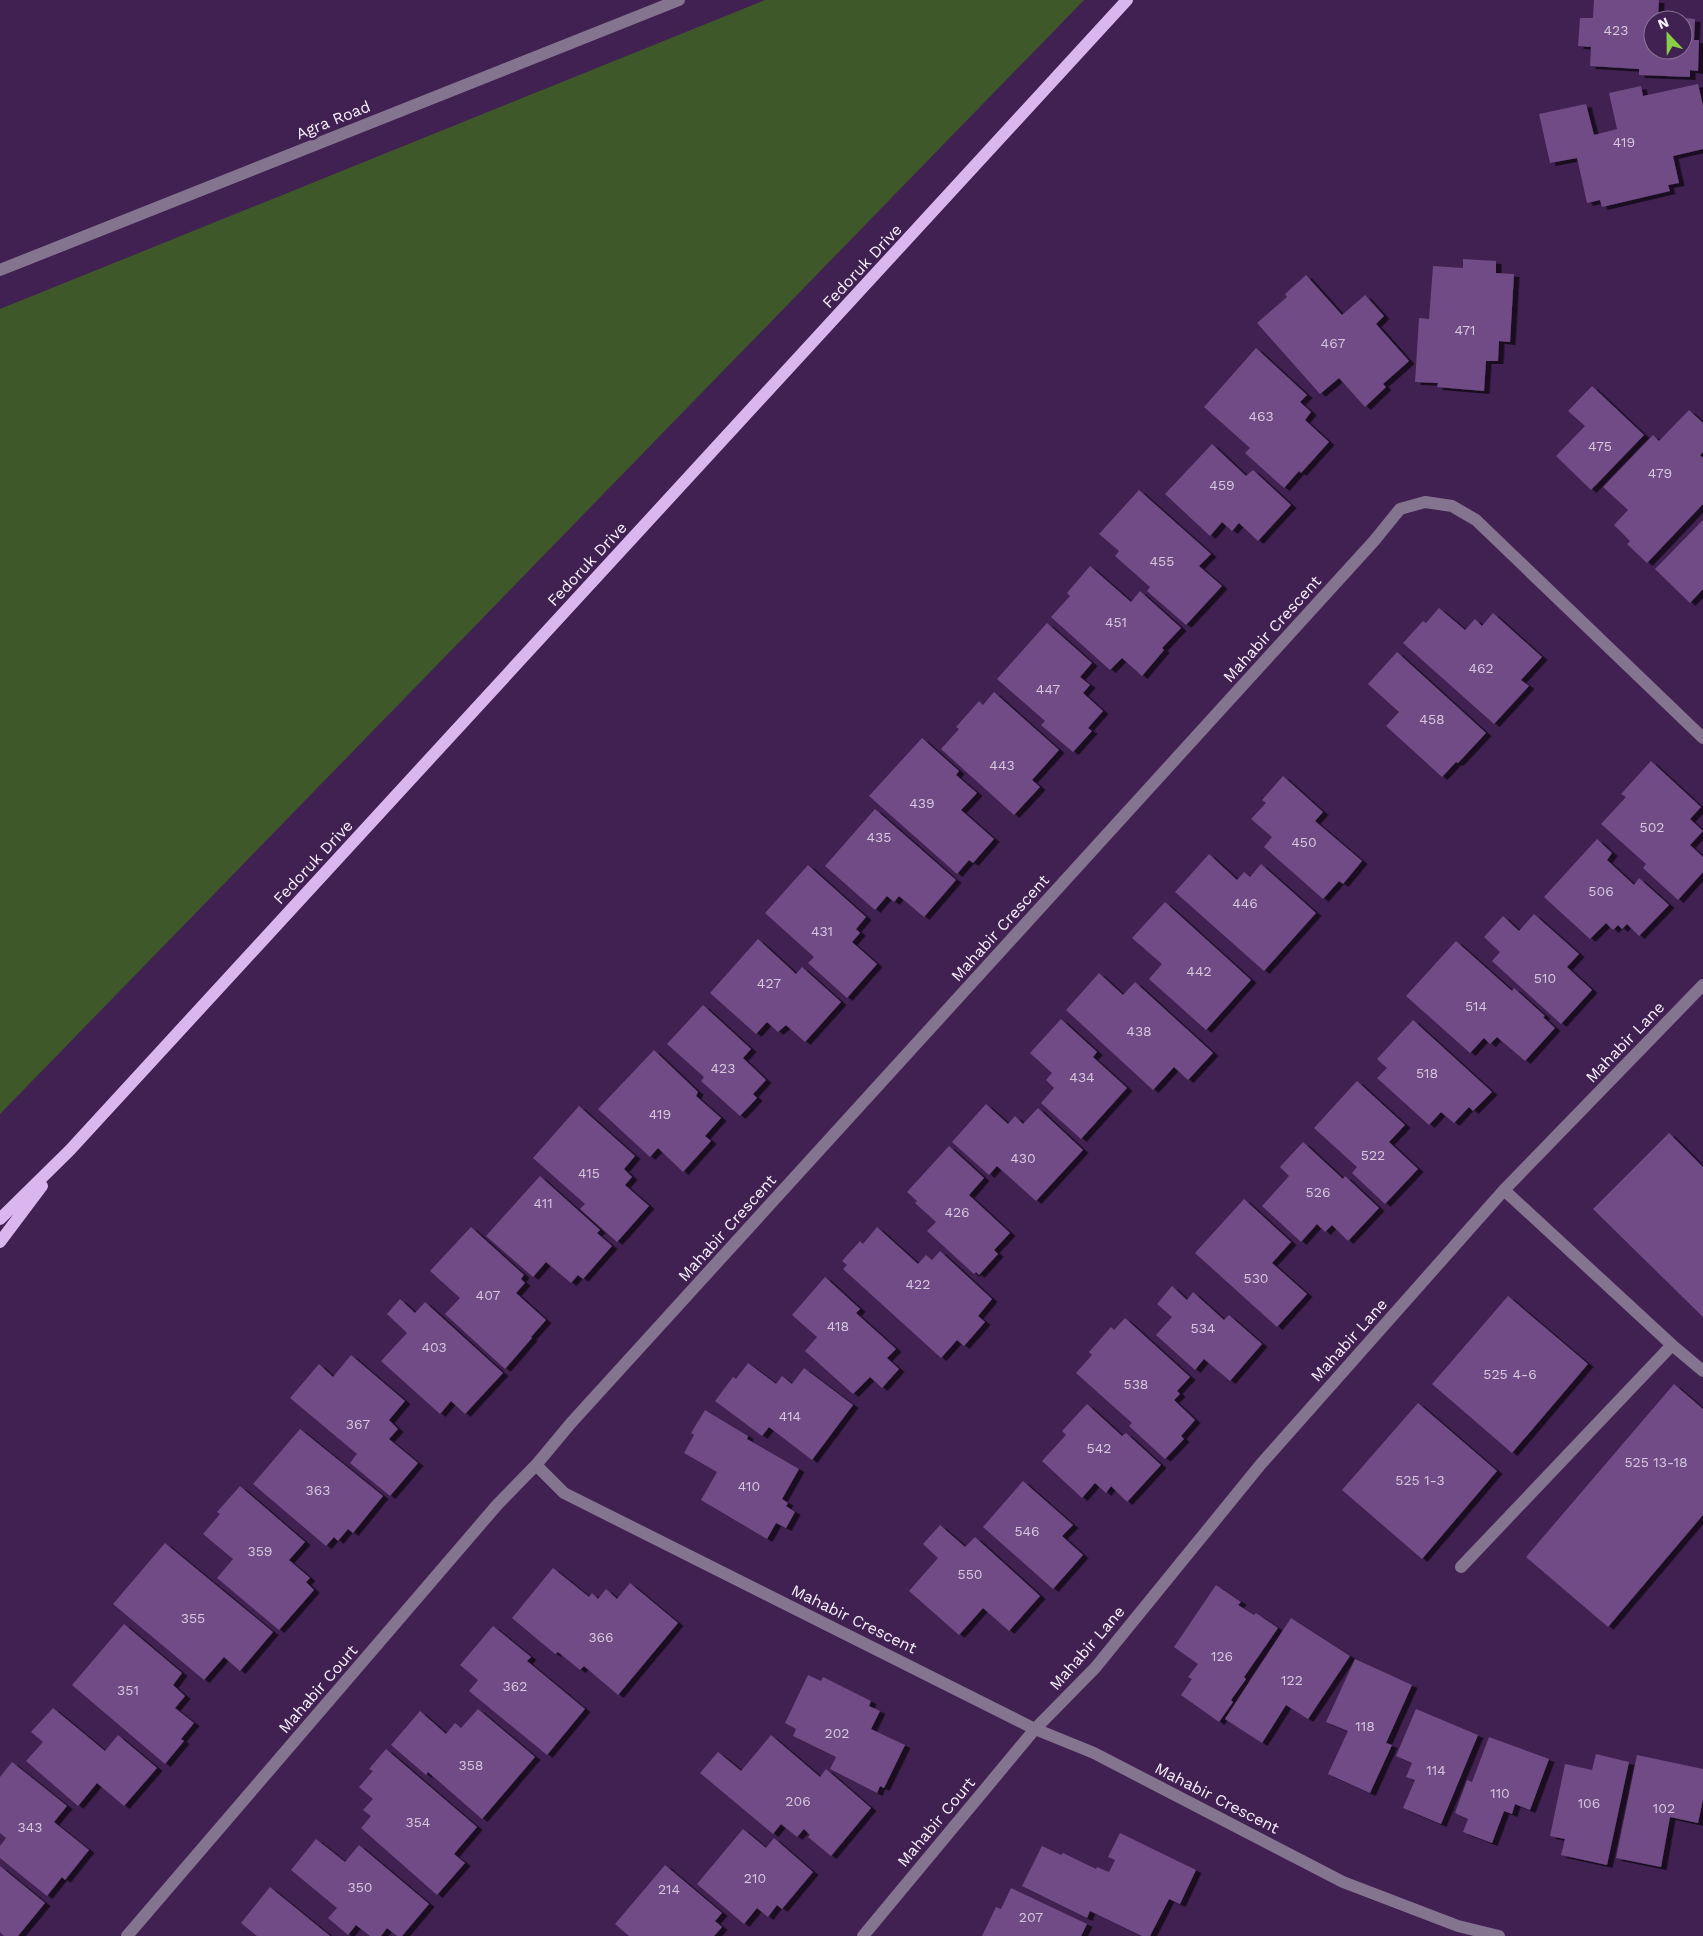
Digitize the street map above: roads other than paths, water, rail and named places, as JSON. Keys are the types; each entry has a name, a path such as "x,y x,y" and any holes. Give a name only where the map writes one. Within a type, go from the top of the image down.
{"main road":[{"name":"Fedoruk Drive","path":"0,1219 70,1150 1127,0"},
{"name":"Fedoruk Drive","path":"0,1242 70,1150"}],"street":[{"name":"Agra Road","path":"0,270 679,0"},
{"name":"Mahabir Crescent","path":"1499,1936 1458,1926 1343,1882 1094,1753 1035,1729 564,1493 536,1464 591,1401 1400,510 1425,502 1452,506 1476,520 1703,738"},
{"name":"Mahabir Lane","path":"1035,1729 1095,1668 1261,1464 1504,1190 1703,985"},
{"path":"1504,1190 1672,1345 1703,1371"},
{"path":"1461,1567 1672,1345"},
{"name":"Mahabir Court","path":"127,1936 498,1505 536,1464"},
{"name":"Mahabir Court","path":"863,1936 1035,1729"}]}
